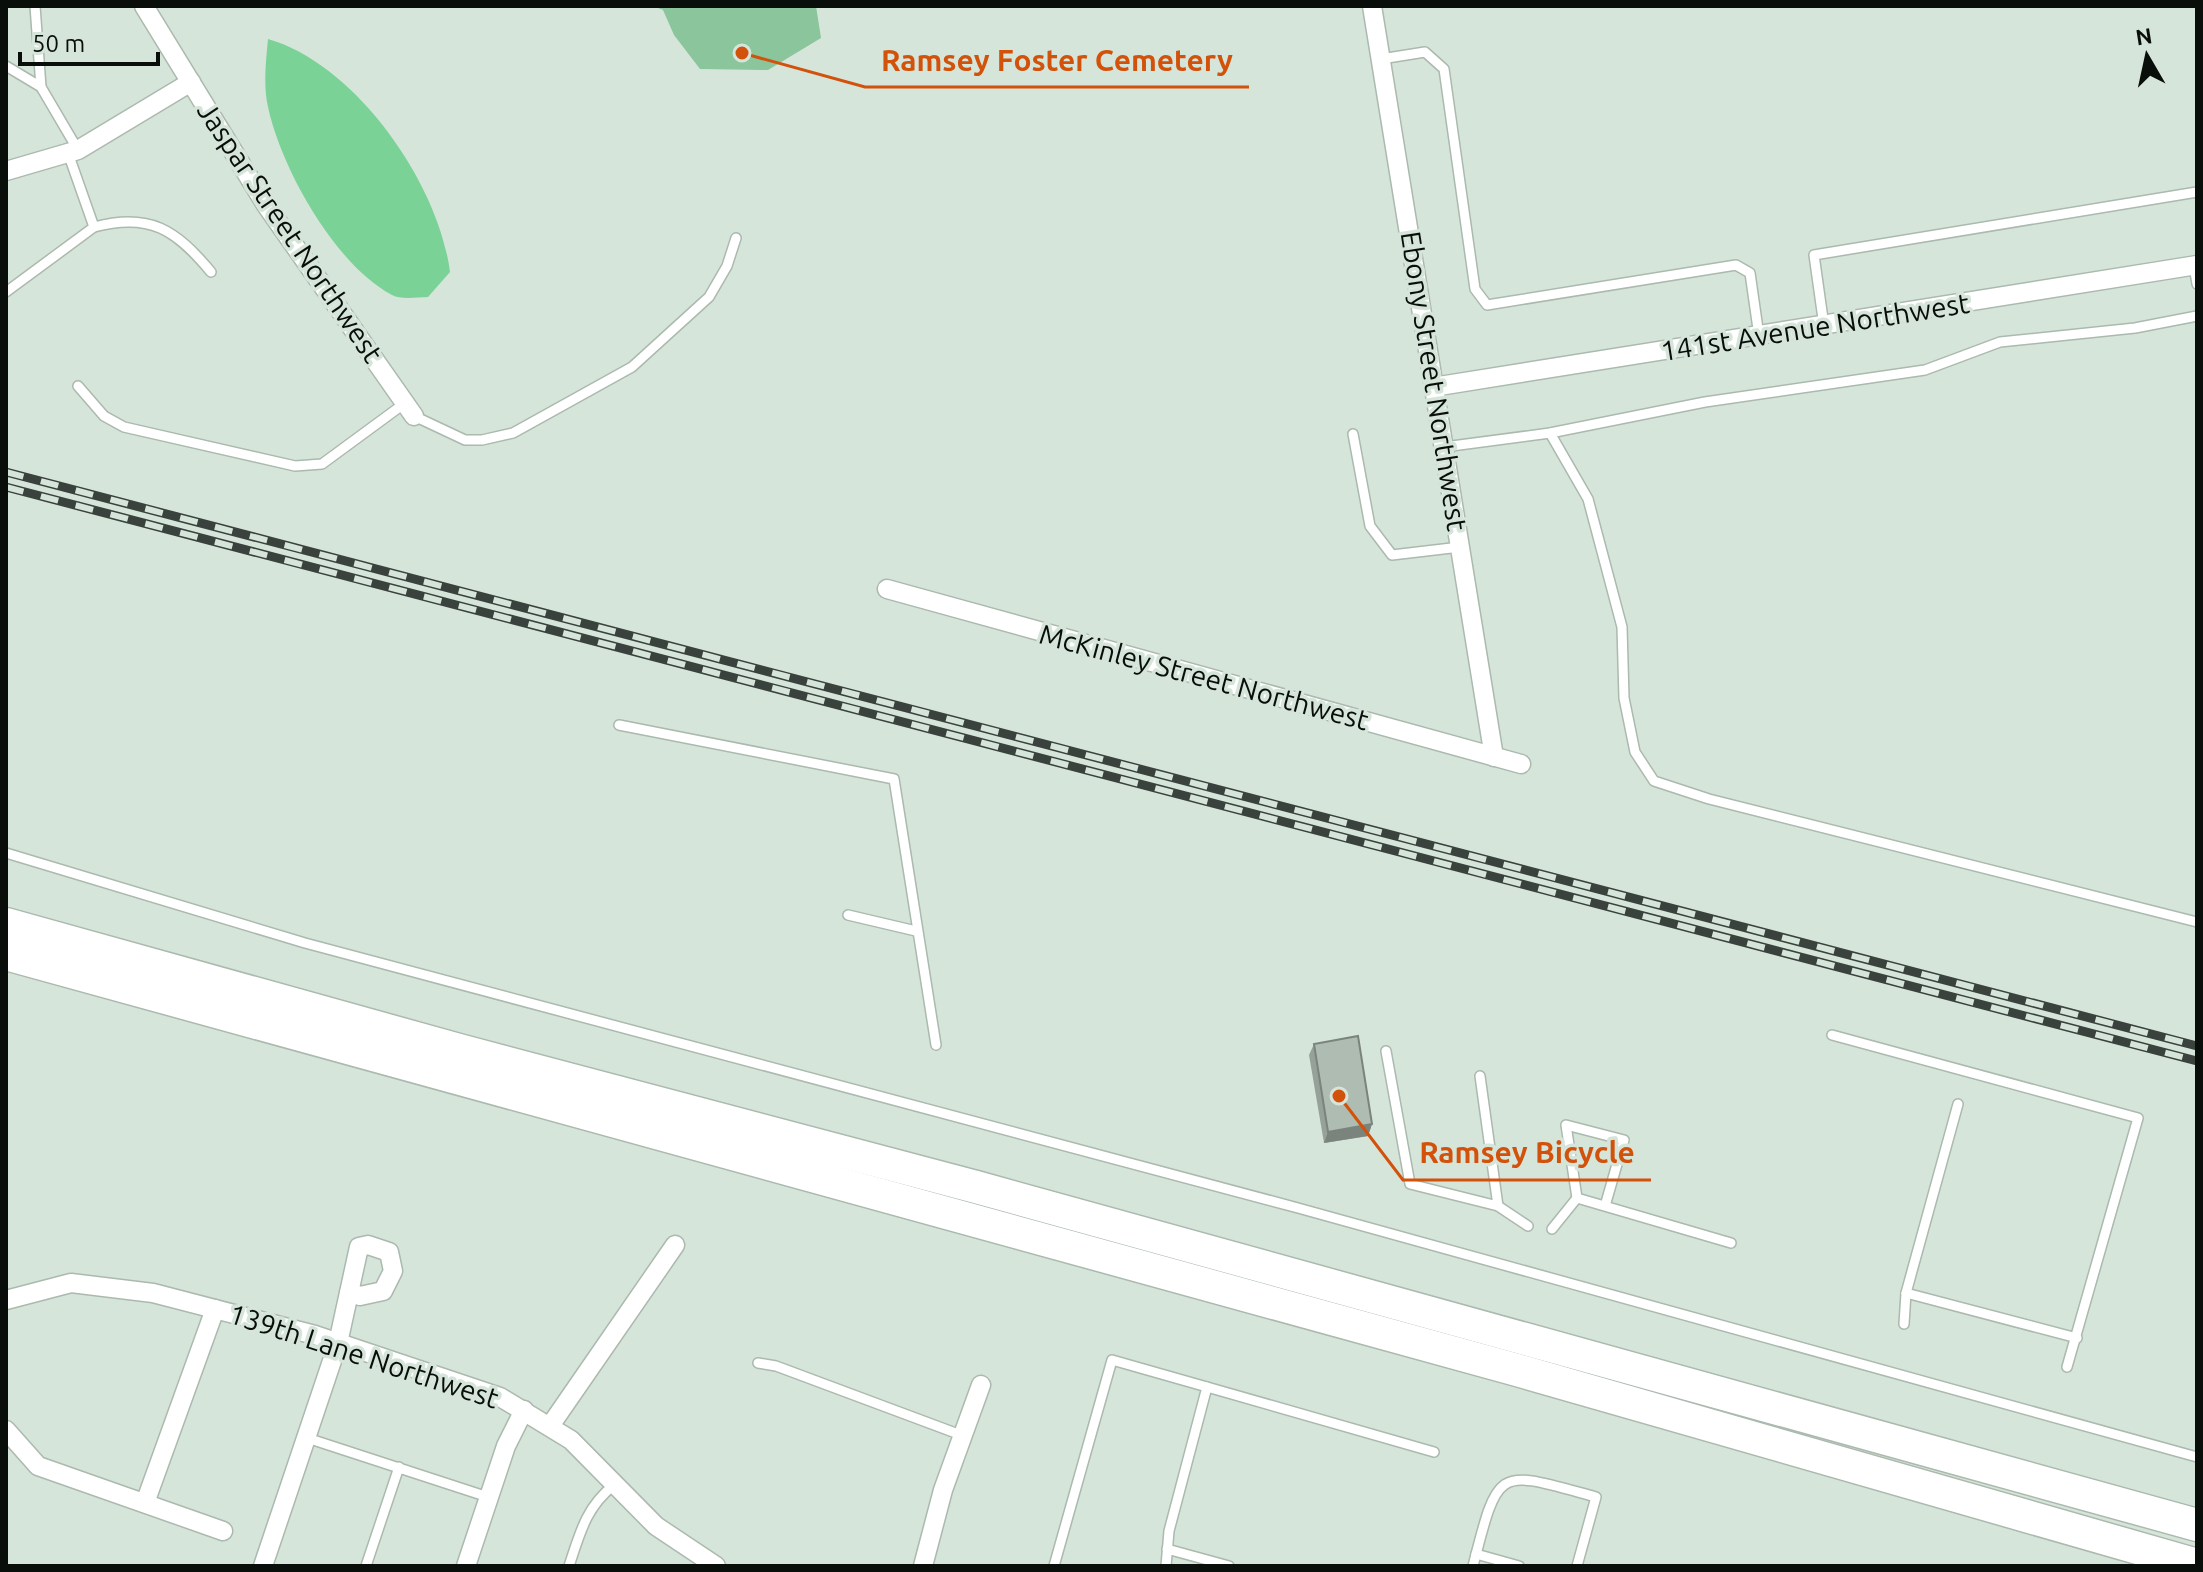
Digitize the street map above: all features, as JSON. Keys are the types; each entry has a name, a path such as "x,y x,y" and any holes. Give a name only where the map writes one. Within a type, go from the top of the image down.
{"highway":[{"path":"6,924 459,1050 976,1187 2197,1525"},
{"path":"12,956 1517,1370 2197,1565"}],"street":[{"name":"Jaspar Street Northwest","path":"144,6 266,205 410,410"},
{"name":"Ebony Street Northwest","path":"1372,6 1494,757"},
{"path":"6,171 73,151 191,82"},
{"name":"141st Avenue Northwest","path":"1433,387 2196,272"},
{"name":"McKinley Street Northwest","path":"887,589 1521,764"},
{"path":"550,1426 675,1245"},
{"name":"139th Lane Northwest","path":"6,1300 71,1283 118,1286 338,1343 460,1382 524,1410 571,1440 683,1558 716,1566"},
{"path":"263,1566 338,1343 349,1292"},
{"path":"145,1503 215,1309"},
{"path":"923,1566 932,1525 981,1385"},
{"path":"466,1566 488,1497 524,1410"},
{"path":"6,1430 38,1466 223,1531"}],"lane":[{"path":"35,6 41,87 73,151 94,227"},
{"path":"1381,59 1425,52 1444,69 1475,289 1487,305 1736,265 1750,273 1759,336"},
{"path":"6,66 41,87"},
{"path":"1824,326 1814,255 2197,192"},
{"path":"6,292 94,227 122,219 144,222 184,240 211,272"},
{"path":"78,386 104,416 124,427 295,466 322,464 410,410 465,440 482,440 513,433 632,367 709,297 727,266 736,238"},
{"path":"1444,447 1550,433 1705,402 1925,370 2000,342 2135,328 2197,316"},
{"path":"1550,433 1588,499 1622,627 1624,698 1635,752 1654,781 1709,799 2197,922"},
{"path":"1353,434 1370,526 1392,555 1460,547"},
{"path":"619,725 894,779 936,1045"},
{"path":"6,853 305,943 1298,1208 2197,1457"},
{"path":"848,915 916,931"},
{"path":"1832,1035 2138,1118 2067,1367"},
{"path":"1386,1051 1410,1184 1498,1206 1528,1226"},
{"path":"1480,1076 1498,1206"},
{"path":"1904,1324 1906,1293 1958,1104"},
{"path":"1552,1229 1577,1198 1566,1125 1624,1140 1605,1206"},
{"path":"1577,1198 1731,1243"},
{"path":"1906,1293 2077,1338"},
{"path":"1054,1566 1112,1360 1434,1452"},
{"path":"758,1363 776,1366 961,1435"},
{"path":"1166,1566 1169,1531 1207,1387"},
{"path":"304,1437 488,1497"},
{"path":"366,1566 399,1467"},
{"path":"1473,1566 1489,1502 1507,1482 1530,1479 1596,1497 1577,1566"},
{"path":"569,1566 586,1514 597,1499 614,1485"},
{"path":"1167,1549 1229,1566"},
{"path":"1476,1554 1519,1566"}],"shaded area":[{"path":"653,6 816,6 821,38 768,70 700,69 674,35 663,10"},
{"path":"268,39 301,53 332,74 388,132 411,166 443,238 450,272 428,297 396,297 371,281 350,262 314,213 285,158 268,107 265,82"}],"building":[{"path":"1358,1036 1372,1124 1328,1132 1314,1044"}],"railway":[{"path":"6,472 2197,1046"},
{"path":"6,487 2197,1061"}],"place":[{"name":"Ramsey Foster Cemetery","path":"742,53"},
{"name":"Ramsey Bicycle","path":"1339,1096"}]}
